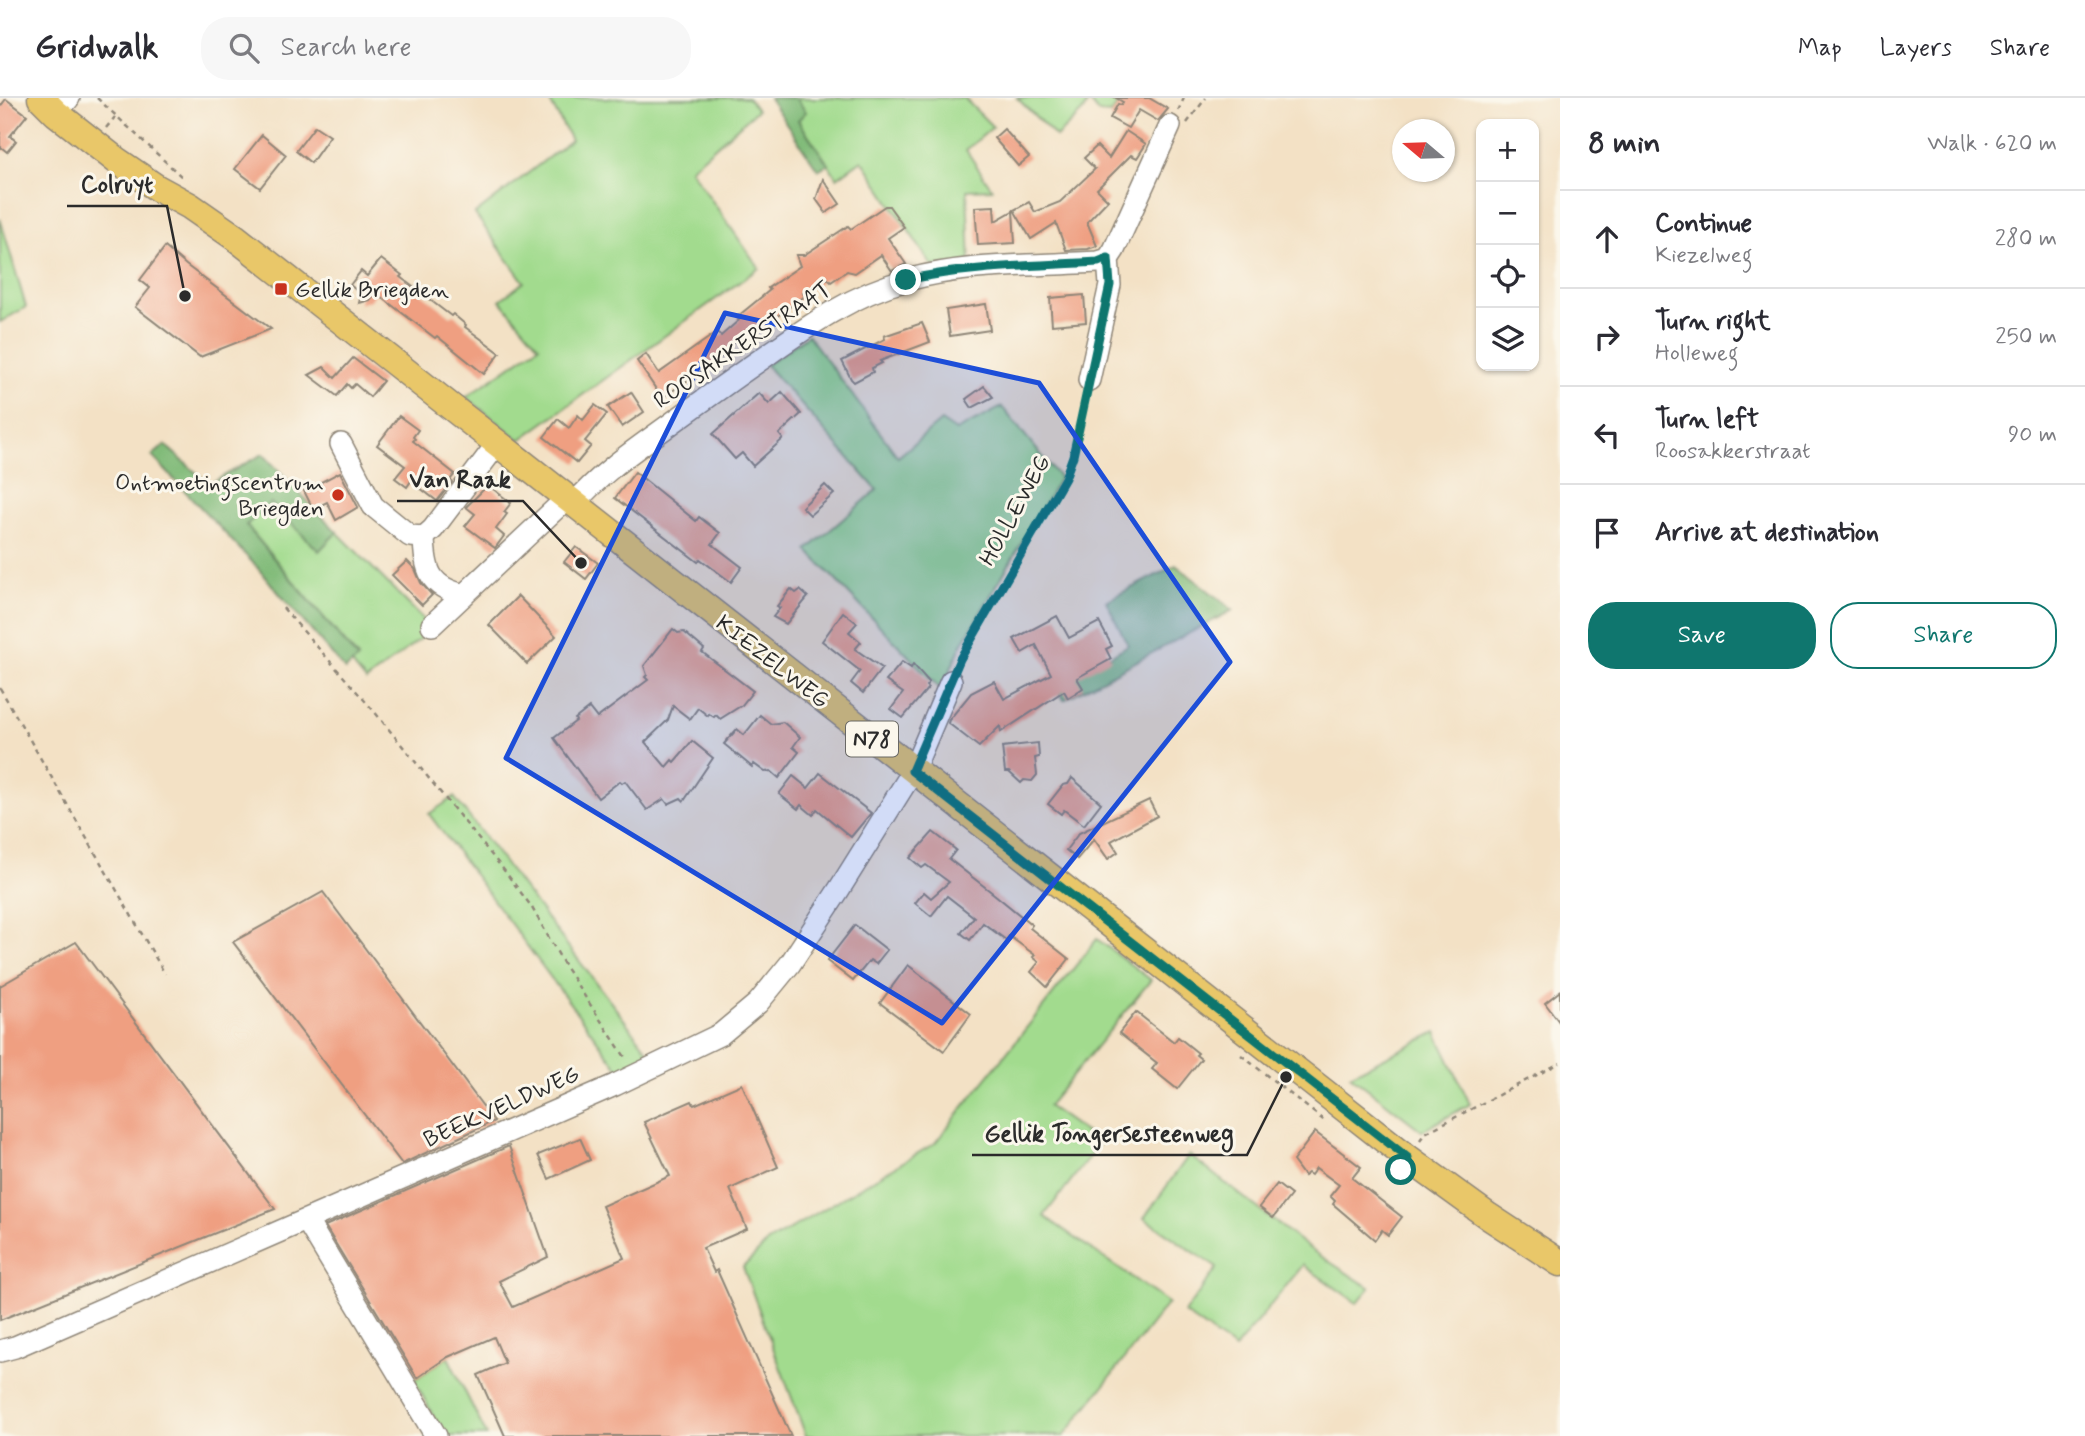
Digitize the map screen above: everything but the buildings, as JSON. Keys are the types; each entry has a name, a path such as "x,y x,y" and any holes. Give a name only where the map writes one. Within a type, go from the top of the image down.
{"main road":[{"name":"KIEZELWEG","path":"60,101 164,179 190,206 247,247 1408,1158 1560,1264"}],"street":[{"path":"1089,380 1110,285 1108,258 1170,126"},
{"name":"ROOSAKKERSTRAAT","path":"432,625 596,480 794,336 856,299 906,280 933,274 986,268 1098,262 1108,258"},
{"path":"341,444 373,506 410,536 424,537"},
{"path":"464,595 445,591 431,576 424,555 424,537 497,444"},
{"path":"912,771 951,681"},
{"name":"BEEKVELDWEG","path":"0,1351 15,1348 307,1221 721,1034 758,1003 790,964 912,771"},
{"path":"307,1221 436,1436"}],"path":[{"path":"97,98 115,117"},
{"name":"HOLLEWEG","path":"951,681 960,659 1065,478 1073,456 1089,380"},
{"path":"283,608 373,710 510,878 531,906 566,968 637,1074"},
{"path":"0,688 165,974"},
{"path":"1408,1158 1425,1133 1560,1063"}],"highlighted area":[{"path":"725,313 1039,383 1230,662 942,1023 506,758"}],"green space":[{"path":"548,98 748,98 757,110 690,169 759,268 520,440 466,397 539,346 500,300 524,282 475,214 571,140"},
{"path":"769,98 796,98 806,112 798,120 828,164 818,170"},
{"path":"796,98 964,98 993,127 966,150 992,189 967,190 970,263 932,266 862,160 837,178 798,120"},
{"path":"1017,98 1121,98 1111,114 1099,113 1089,101 1082,112 1056,137"},
{"path":"0,218 26,307 0,322"},
{"path":"808,335 898,457 941,421 956,431 1002,407 1060,478 962,644 941,690 807,550 877,490 766,365"},
{"path":"165,445 209,484 263,454 337,532 319,551 271,503 246,525 358,659 345,670 255,565 152,456"},
{"path":"271,503 319,550 337,532 433,629 366,681 352,664 358,658 246,525"},
{"path":"1176,565 1233,610 1064,700 1058,688 1128,645 1106,601"},
{"path":"454,797 655,1060 621,1072 429,814"},
{"path":"1097,939 1151,980 1048,1106 1100,1143 1044,1216 1168,1303 1064,1436 806,1436 743,1267 768,1242 935,1143"},
{"path":"1436,1032 1470,1104 1422,1131 1350,1075"},
{"path":"1189,1155 1313,1251 1370,1288 1357,1303 1303,1265 1235,1349 1184,1313 1217,1268 1144,1218"},
{"path":"448,1357 487,1436 444,1436 414,1380"}],"place":[{"name":"Gellik Briegden","path":"281,289"},
{"name":"Colruyt","path":"185,296"},
{"name":"Ontmoetingscentrum Briegden","path":"338,495"},
{"name":"Van Raak","path":"581,563"},
{"name":"Gellik Tongersesteenweg","path":"1286,1077"}],"route":[{"path":"906,280 986,268 1098,262 1108,258 1110,285 1073,456 1065,478 960,659 912,771 1408,1158 1401,1170"}]}
